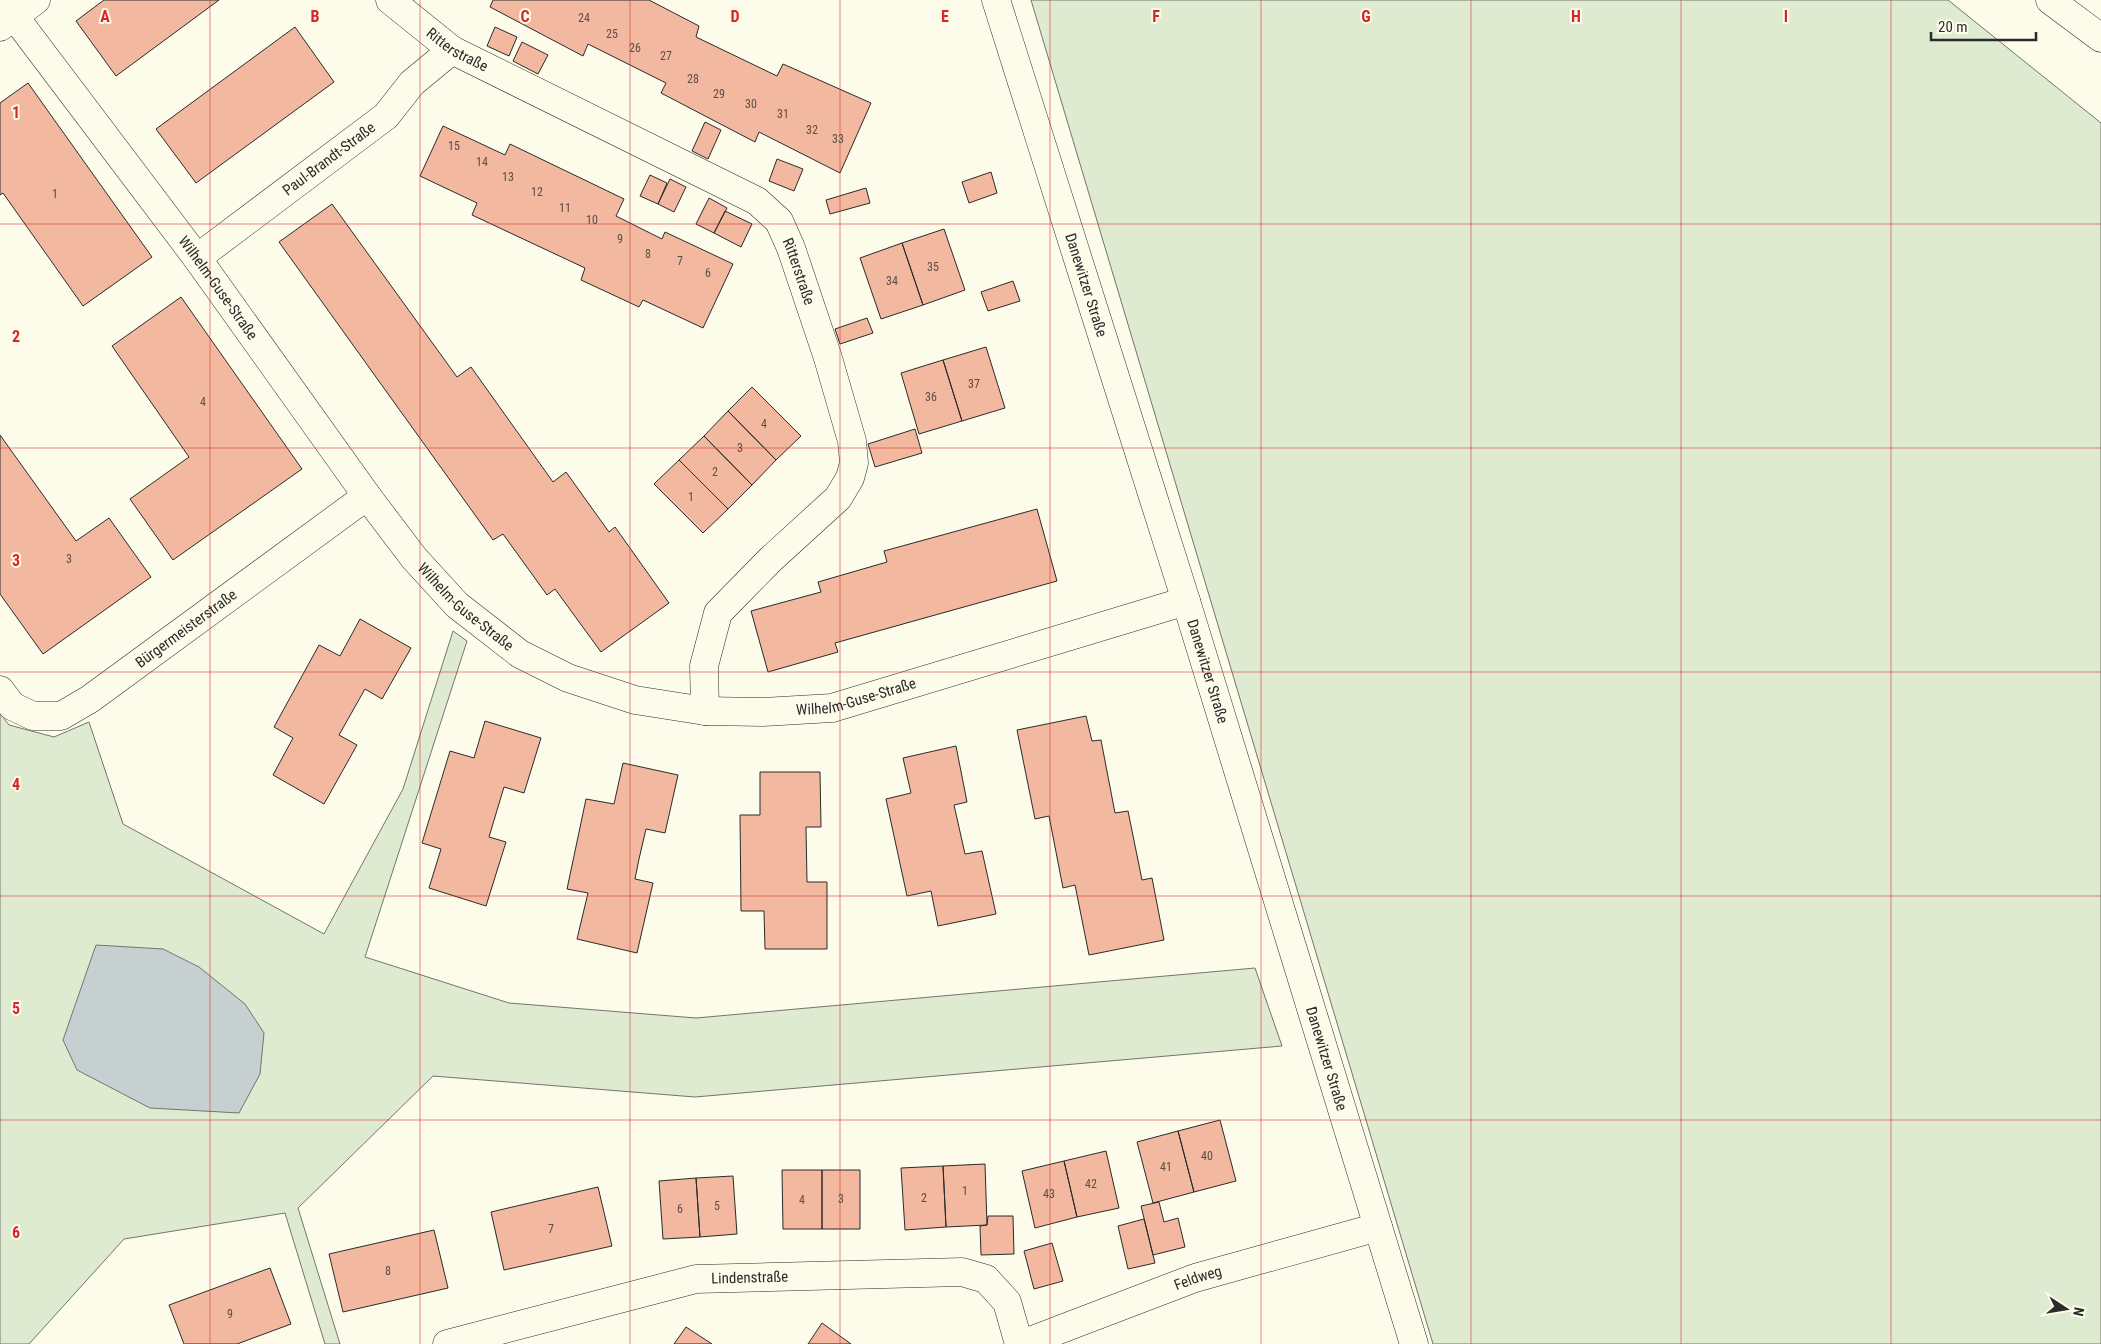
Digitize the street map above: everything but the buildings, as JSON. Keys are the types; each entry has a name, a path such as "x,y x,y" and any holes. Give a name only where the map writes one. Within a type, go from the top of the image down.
{"street":[{"path":"5,14 36,0"},
{"name":"Ritterstraße","path":"390,0 452,50 757,201 779,221 791,248 828,358 852,441 854,463 850,478 838,498 770,560 718,613 704,666 705,711"},
{"name":"Danewitzer Straße","path":"996,0 1186,601 1414,1344"},
{"path":"2050,0 2101,38"},
{"name":"Wilhelm-Guse-Straße","path":"5,14 197,258 366,496 414,558 457,605 520,654 568,678 635,700 705,711 763,712 832,708 1186,601"},
{"name":"Paul-Brandt-Straße","path":"197,258 386,116 412,83 452,50"},
{"name":"Bürgermeisterstraße","path":"0,690 12,706 33,716 61,716 90,699 366,496"},
{"name":"Feldweg","path":"1021,1344 1195,1278 1378,1227"},
{"name":"Lindenstraße","path":"447,1344 696,1278 962,1272 986,1279 1006,1302 1021,1344"}],"green space":[{"path":"1031,0 1948,0 2101,123 2101,1344 1433,1344"},
{"path":"453,631 467,641 365,957 509,1003 696,1018 1255,968 1282,1046 695,1097 433,1076 298,1208 340,1344 325,1344 285,1213 124,1239 29,1344 0,1344 0,713 9,725 54,737 89,722 123,824 324,934 403,789"}],"shaded area":[{"path":"96,945 163,949 199,967 245,1004 264,1033 260,1074 239,1113 150,1108 77,1070 63,1040"}]}
